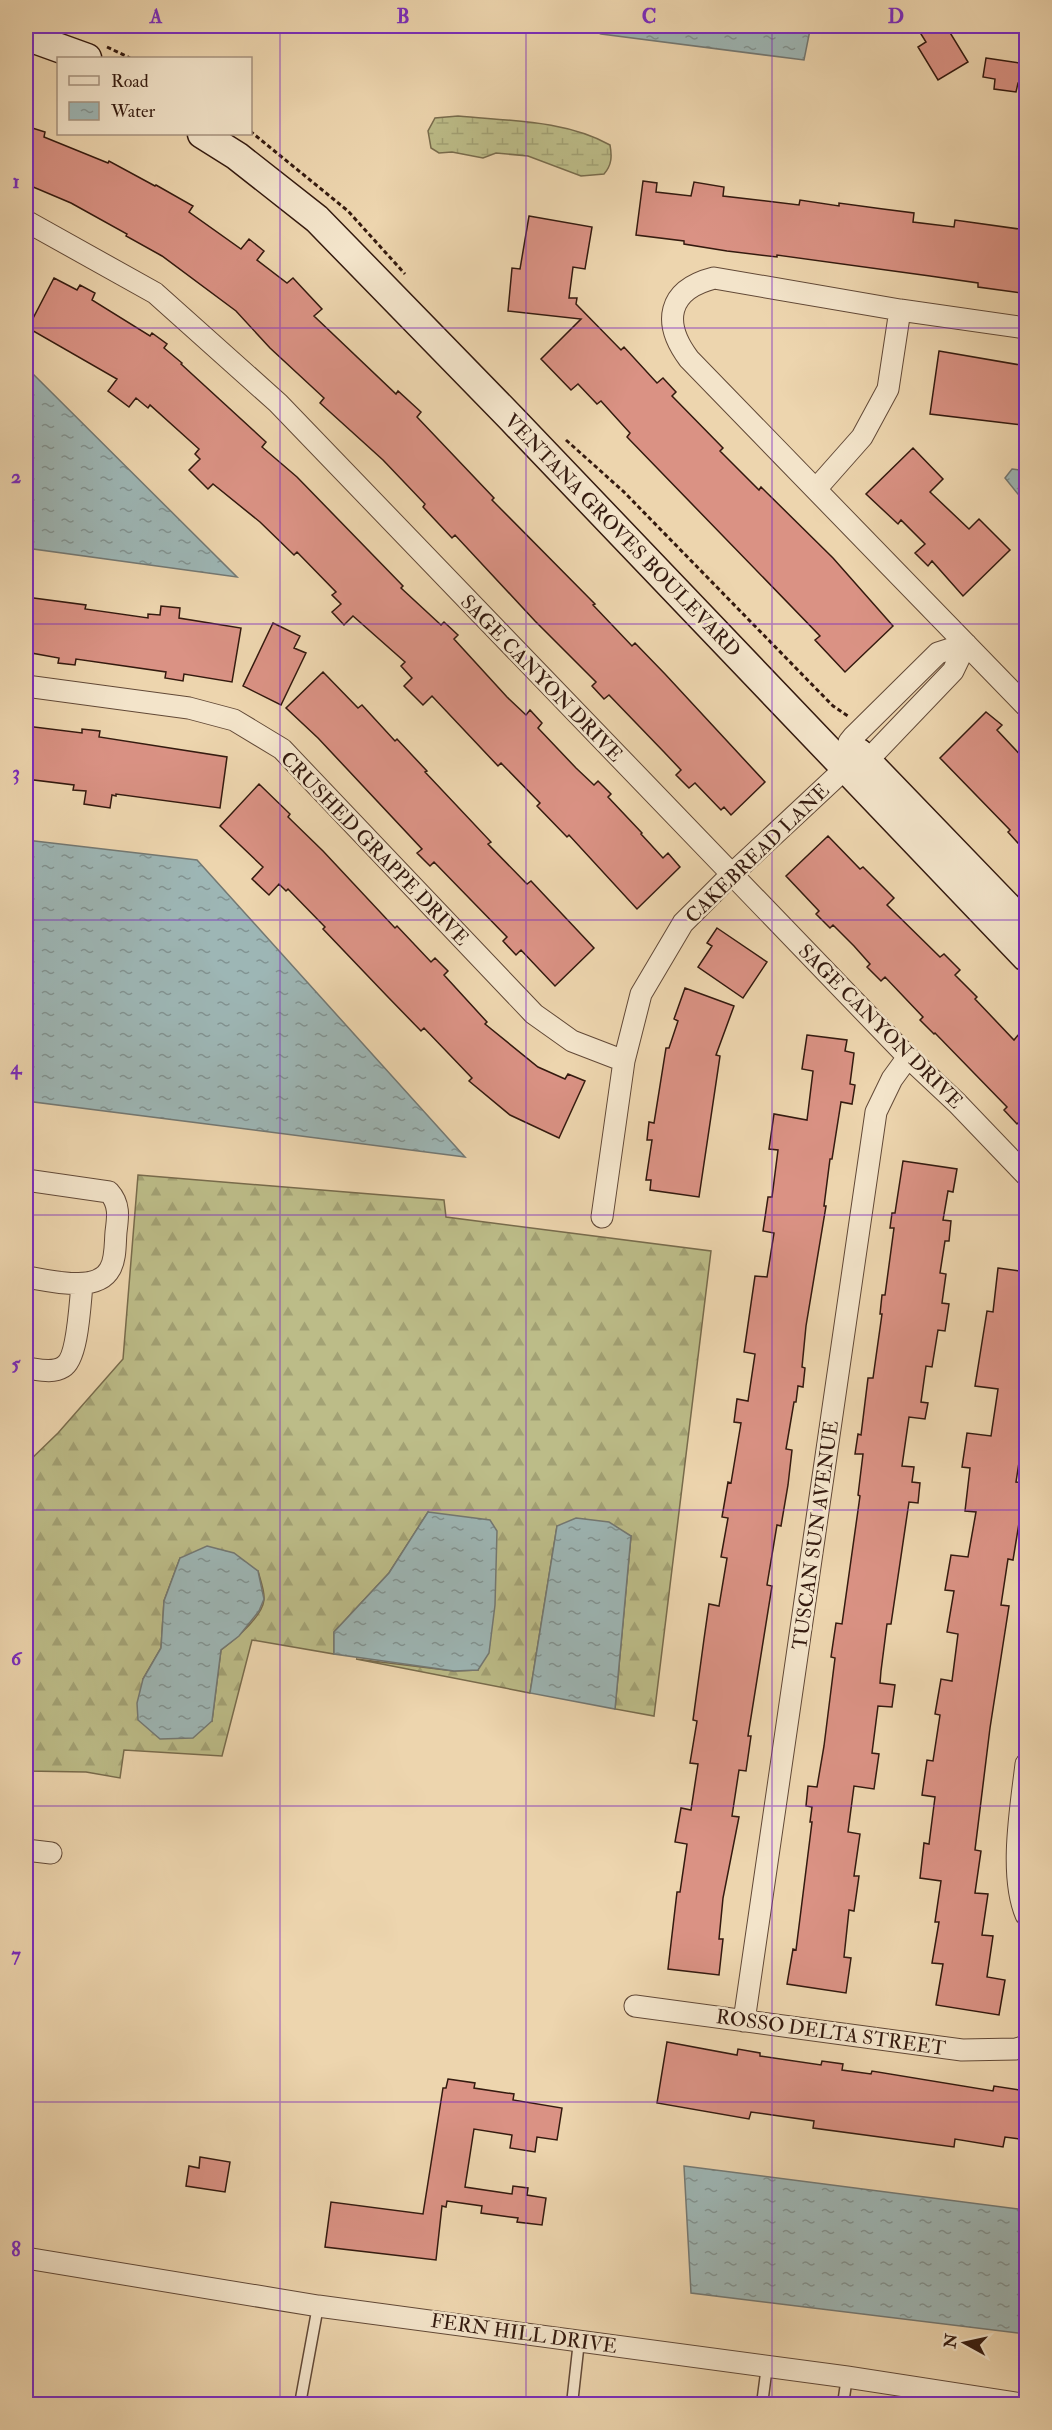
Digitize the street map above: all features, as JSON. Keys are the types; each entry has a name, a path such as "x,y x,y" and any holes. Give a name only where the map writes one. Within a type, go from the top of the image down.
{"street":[{"path":"26,36 84,57"},
{"path":"26,50 57,62"},
{"name":"VENTANA GROVES BOULEVARD","path":"204,135 237,156 317,219 856,750 1026,957"},
{"name":"VENTANA GROVES BOULEVARD","path":"225,135 291,183 332,218 1026,926"},
{"name":"SAGE CANYON DRIVE","path":"26,221 154,293 270,396 908,1057 957,1103 1026,1175"},
{"path":"1026,328 900,310 714,278 704,280 689,289 679,299 672,314 672,329 677,343 689,359 1026,706"},
{"path":"816,489 862,437 888,389 900,310"},
{"name":"CAKEBREAD LANE","path":"856,750 953,671 966,644"},
{"name":"CAKEBREAD LANE","path":"602,1217 624,1061 641,994 683,923 856,750 938,652 966,644"},
{"name":"CRUSHED GRAPPE DRIVE","path":"26,686 189,708 234,720 282,749 534,1014 572,1041 624,1061"},
{"name":"TUSCAN SUN AVENUE","path":"744,2021 876,1112 892,1079 908,1057"},
{"path":"26,1180 109,1192 115,1199 118,1209 111,1269 106,1275 82,1285 26,1277"},
{"path":"26,1368 51,1371 65,1367 69,1363 74,1348 82,1285"},
{"path":"1026,1764 1018,1831 1021,1901 1026,1915"},
{"path":"26,1850 51,1853"},
{"name":"ROSSO DELTA STREET","path":"635,2006 962,2050 1016,2049 1026,2046"},
{"name":"FERN HILL DRIVE","path":"26,2258 318,2306 847,2377 1022,2404"}],"lane":[{"path":"300,2404 318,2306"},
{"path":"572,2404 579,2341"},
{"path":"762,2404 767,2366"},
{"path":"843,2404 847,2377"}],"path":[{"path":"252,133 348,211 411,280"},
{"path":"564,438 623,491 833,706 845,712 856,750"}],"green space":[{"path":"458,116 556,126 593,137 610,145 610,164 604,174 581,176 528,156 496,153 483,158 452,152 439,153 431,148 428,131 435,118"},
{"path":"138,1175 444,1200 446,1217 711,1251 654,1716 615,1709 631,1536 557,1526 530,1693 356,1659 454,1671 478,1670 428,1512 389,1573 334,1632 334,1654 252,1640 222,1756 124,1750 120,1778 86,1772 26,1771 26,1464 58,1433 123,1359","holes":["180,1558 258,1571 264,1593 262,1607 247,1628 221,1650 212,1721 143,1679 161,1648 164,1601"]}],"water":[{"path":"585,26 834,26 833,30 810,30 804,60 601,34"},
{"path":"26,367 237,577 26,548"},
{"path":"1012,469 1026,471 1026,504 1005,478"},
{"path":"26,840 197,860 465,1157 26,1101"},
{"path":"428,1512 490,1520 497,1531 495,1605 489,1653 478,1670 454,1671 334,1654 334,1632 389,1573"},
{"path":"576,1518 609,1522 631,1536 615,1709 530,1693 557,1526"},
{"path":"207,1546 234,1553 258,1571 264,1599 259,1611 239,1636 221,1650 212,1721 193,1738 160,1739 138,1720 137,1703 143,1679 161,1648 164,1601 180,1558"},
{"path":"684,2166 1026,2210 1026,2334 691,2293"}],"building":[{"path":"916,26 946,26 968,62 938,80 918,47 926,42"},
{"path":"986,58 1026,64 1026,84 1018,83 1016,92 994,89 995,79 983,77"},
{"path":"26,126 45,132 44,137 108,163 109,161 193,206 189,212 241,249 249,239 264,251 257,260 287,283 293,278 322,309 314,316 396,394 398,391 421,412 417,417 494,498 492,500 595,604 593,605 632,646 635,643 765,782 731,815 724,807 721,810 695,783 689,788 676,775 681,770 664,752 609,695 604,699 592,686 596,682 455,535 452,538 423,507 425,504 383,460 320,403 324,398 270,348 236,311 162,256 126,236 127,234 71,203 26,184"},
{"path":"643,181 657,183 656,192 691,196 694,182 724,187 723,196 799,205 800,200 839,206 839,203 914,213 913,222 954,227 955,220 1026,230 1026,253 1021,293 978,287 978,283 777,255 777,257 727,251 684,244 684,241 636,235"},
{"path":"529,216 592,227 585,269 573,267 569,298 577,298 576,304 621,350 624,347 657,383 663,378 676,392 672,396 723,448 720,451 759,490 761,487 833,558 893,626 845,672 815,640 820,636 627,437 630,433 601,401 597,404 578,384 571,390 541,359 581,319 508,311 512,268 520,269"},
{"path":"54,278 77,290 80,285 95,293 92,300 150,336 152,333 167,344 164,348 266,442 262,447 297,477 403,586 401,588 441,625 444,622 458,635 454,639 507,697 526,715 530,710 542,723 538,728 594,785 598,781 611,794 608,797 663,858 668,853 680,867 637,909 569,835 567,837 537,806 540,803 501,763 498,766 432,696 423,705 404,686 412,678 401,666 405,662 353,616 344,625 332,612 341,604 332,595 336,592 297,552 294,555 260,522 213,484 208,489 189,470 200,459 195,454 199,449 150,405 148,408 136,398 129,407 108,391 117,379 28,328"},
{"path":"939,351 1026,366 1026,396 1022,425 930,414"},
{"path":"913,448 943,479 930,492 969,529 979,519 1010,550 963,596 932,561 928,566 915,553 925,544 901,520 898,524 866,494"},
{"path":"26,597 86,605 85,609 148,618 148,614 160,615 161,606 180,608 179,618 241,628 232,682 184,674 183,681 165,678 166,672 76,659 75,665 58,663 59,658 26,652"},
{"path":"273,623 300,636 294,648 306,653 281,705 243,686"},
{"path":"323,672 358,708 362,705 395,741 397,739 491,842 488,844 527,884 531,881 594,948 555,986 521,950 516,955 503,941 507,937 434,862 430,866 417,853 422,849 318,738 286,708"},
{"path":"986,712 1002,725 997,730 1026,761 1026,852 1008,832 1010,830 940,758"},
{"path":"26,726 82,733 82,729 100,731 99,737 227,757 220,808 116,794 116,796 112,795 110,808 84,804 86,791 73,790 74,785 26,779"},
{"path":"259,784 290,814 288,817 395,928 397,926 431,962 435,958 448,971 444,975 487,1022 485,1024 538,1067 565,1079 568,1074 585,1081 559,1138 510,1115 469,1081 472,1078 424,1028 421,1031 288,889 286,891 279,884 269,895 252,879 263,867 220,826"},
{"path":"828,836 860,869 863,867 894,898 887,905 940,957 944,954 960,970 955,975 1014,1040 1019,1034 1026,1041 1026,1115 1017,1124 1004,1110 1007,1107 920,1020 923,1017 885,977 881,981 867,967 870,964 854,946 833,925 830,928 816,914 819,911 786,876"},
{"path":"717,928 767,962 743,998 698,967 712,946 707,943"},
{"path":"685,988 734,1006 716,1055 720,1056 699,1197 650,1190 651,1180 646,1180 652,1140 647,1140 649,1122 654,1123 666,1048 669,1048 678,1021 674,1019"},
{"path":"807,1035 847,1040 845,1051 854,1053 850,1084 855,1085 852,1104 841,1102 832,1159 830,1159 824,1206 826,1206 806,1326 802,1367 805,1368 803,1387 798,1386 796,1402 794,1402 786,1449 792,1450 788,1485 781,1526 777,1525 767,1585 772,1586 748,1736 751,1736 746,1771 739,1770 732,1816 739,1817 723,1898 719,1939 723,1939 719,1975 668,1969 677,1892 680,1892 687,1844 675,1842 681,1808 691,1810 698,1764 690,1763 697,1721 693,1720 709,1604 719,1606 727,1558 721,1557 728,1518 722,1517 728,1482 731,1483 741,1423 734,1422 737,1399 748,1401 755,1354 744,1352 755,1276 767,1277 774,1233 763,1231 768,1197 772,1197 778,1150 769,1149 774,1114 807,1120 813,1071 802,1069"},
{"path":"903,1161 957,1169 953,1192 948,1191 943,1220 951,1221 949,1241 945,1241 940,1273 946,1274 942,1303 949,1304 945,1331 938,1330 932,1367 926,1366 921,1402 928,1403 925,1419 909,1417 902,1466 914,1467 912,1482 920,1483 918,1503 909,1502 891,1624 887,1624 880,1683 895,1685 892,1707 878,1706 872,1753 879,1754 874,1789 854,1786 848,1832 860,1834 854,1876 859,1876 854,1911 849,1910 844,1957 851,1958 846,1993 787,1984 793,1949 796,1950 812,1822 810,1822 812,1807 806,1806 808,1786 817,1787 824,1746 835,1658 831,1657 836,1623 842,1624 860,1496 858,1495 863,1454 855,1454 858,1434 861,1435 868,1378 873,1378 882,1314 880,1314 882,1295 885,1295 894,1228 890,1228 892,1213 895,1213"},
{"path":"998,1268 1026,1272 1026,1417 1016,1482 1026,1483 1023,1518 1020,1517 1013,1560 1008,1559 1001,1605 1009,1606 990,1728 975,1850 981,1851 975,1893 988,1894 982,1935 993,1936 987,1977 1005,1980 999,2015 936,2005 943,1964 932,1963 939,1922 935,1922 941,1881 920,1878 924,1843 929,1844 935,1797 922,1795 927,1760 933,1761 940,1715 935,1714 941,1679 952,1681 958,1634 947,1632 954,1591 945,1590 951,1555 968,1557 976,1512 965,1511 970,1468 962,1467 967,1433 991,1436 998,1389 975,1386 987,1311 993,1312"},
{"path":"667,2042 737,2055 738,2049 760,2053 760,2056 821,2065 822,2061 843,2064 842,2070 871,2074 872,2071 993,2091 994,2086 1026,2091 1026,2140 1005,2137 1003,2147 955,2139 954,2147 813,2128 814,2121 751,2112 749,2119 657,2103"},
{"path":"448,2079 475,2083 474,2088 514,2094 513,2100 562,2108 557,2140 537,2137 535,2152 510,2148 512,2135 474,2129 465,2187 512,2194 513,2186 528,2188 527,2195 546,2198 542,2225 517,2222 518,2218 481,2213 482,2206 447,2201 446,2207 442,2206 436,2260 325,2247 331,2202 423,2214 443,2088 446,2088"},
{"path":"200,2157 230,2162 225,2192 186,2186 189,2166 199,2168"}]}
